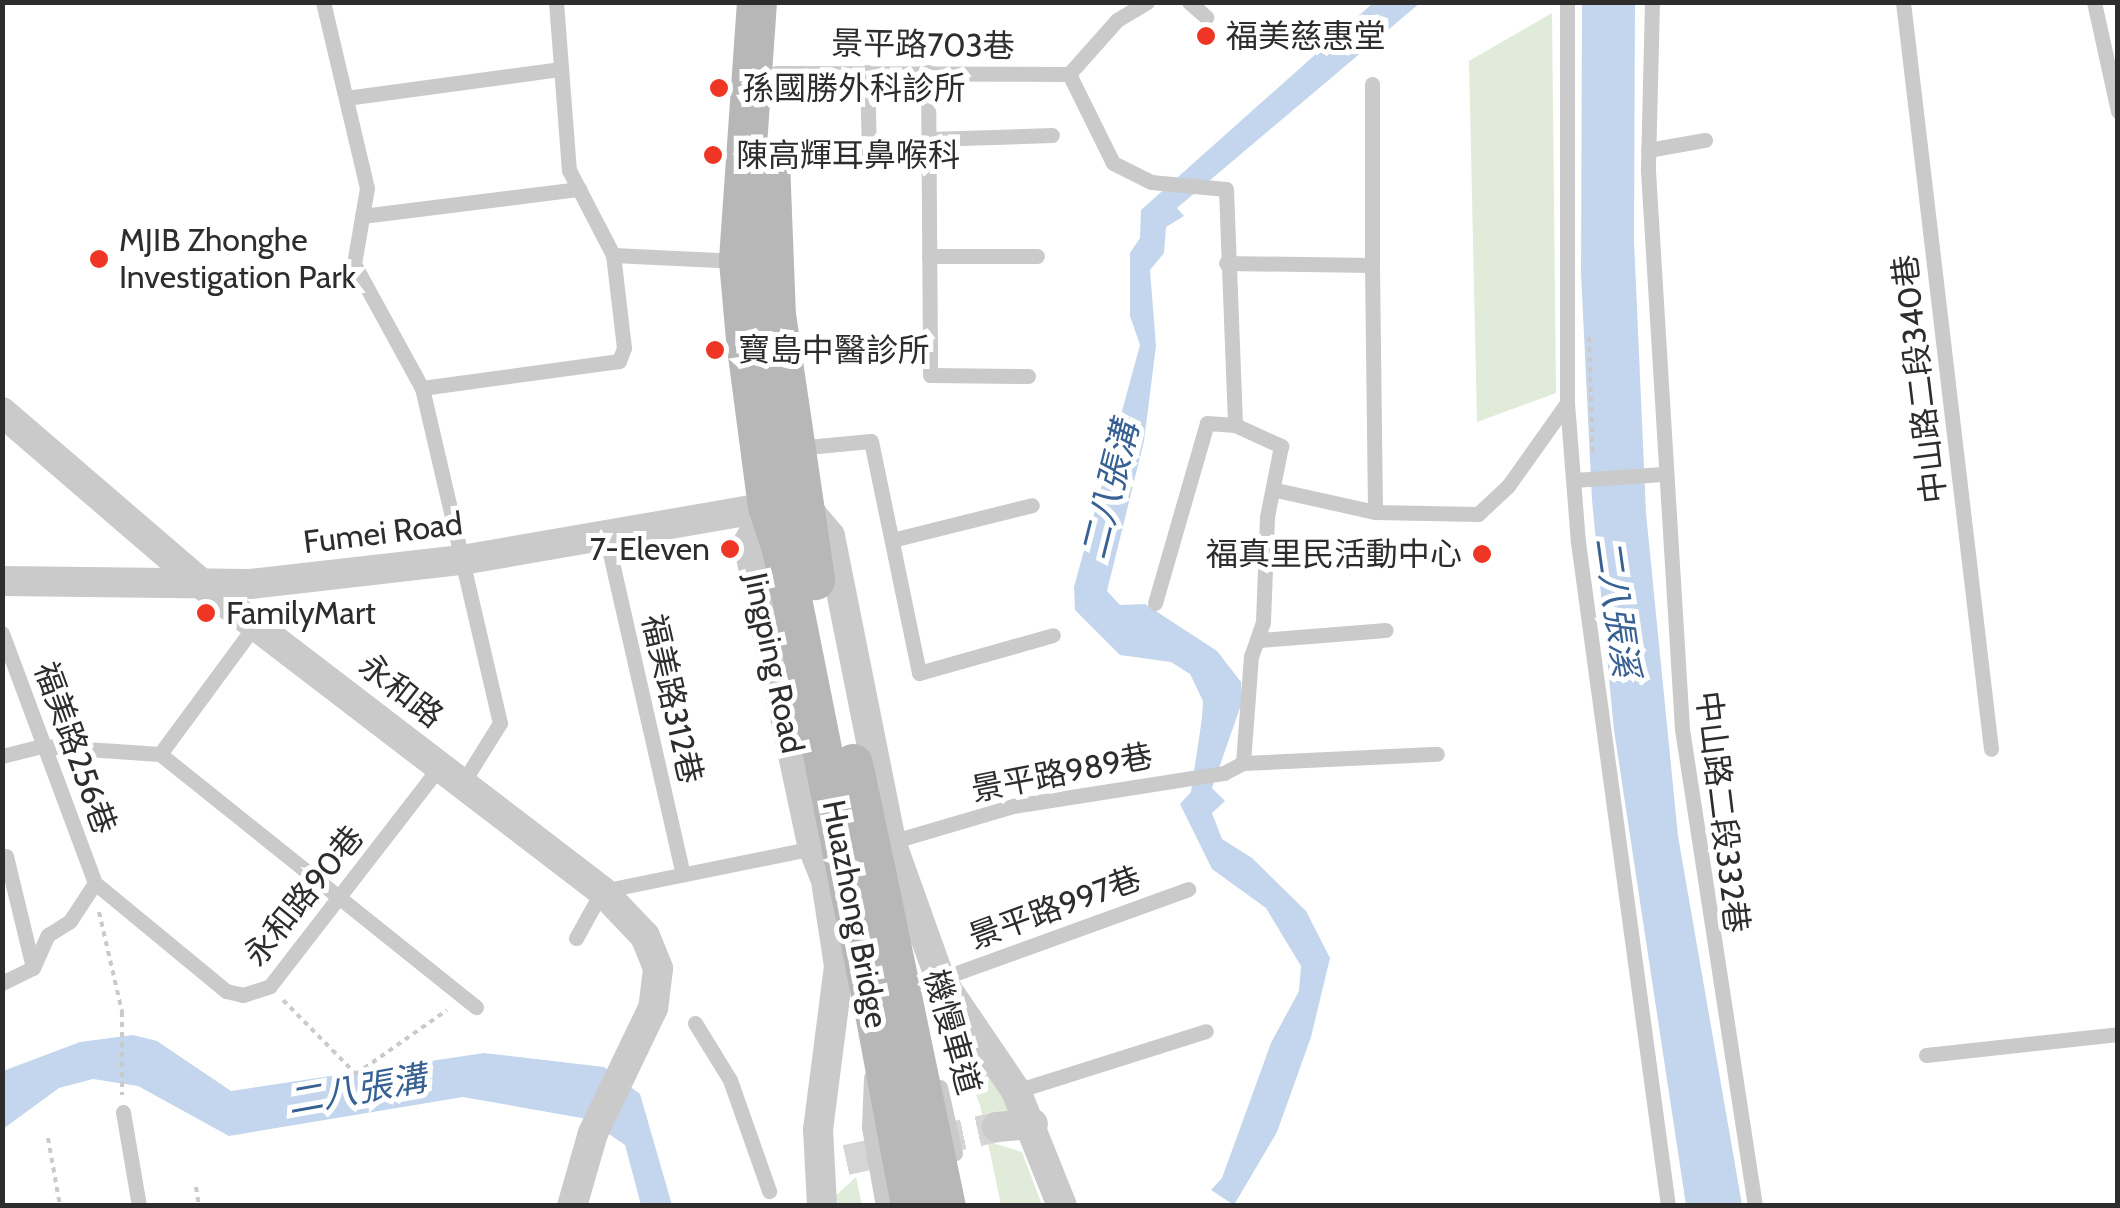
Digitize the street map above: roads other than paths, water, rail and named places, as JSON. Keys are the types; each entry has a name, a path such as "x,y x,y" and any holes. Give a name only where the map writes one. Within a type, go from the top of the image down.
{"main road":[{"name":"Jingping Road","path":"757,2 739,261 783,503"},
{"name":"Jingping Road","path":"783,2 768,198 793,448 783,503"},
{"name":"Huazhong Bridge","path":"783,503 884,859 946,1206"},
{"name":"Huazhong Bridge","path":"795,546 911,1206"}],"street":[{"name":"永和路","path":"2,412 204,586 602,892 646,936 658,969 652,1008 592,1133 572,1206"},
{"name":"Fumei Road","path":"2,581 204,586 462,560 783,503"},
{"name":"Jingping Road","path":"783,503 748,542 813,848 826,882 839,966 833,1158 822,1206"},
{"path":"783,503 830,536 884,859 940,979 1016,1091 1062,1206"},
{"path":"997,1127 1032,1124"}],"lane":[{"name":"永和路90巷","path":"95,883 226,991 243,996 270,986 342,898 500,723 422,388 354,264 367,188 323,2"},
{"path":"422,388 619,361 624,348 613,255 569,170 556,2"},
{"path":"1147,2 1117,20 1068,74 1114,163 1152,182 1226,189 1235,425"},
{"path":"1189,2 1206,17"},
{"path":"1567,2 1567,403 1668,1206"},
{"name":"中山路二段332巷","path":"1652,2 1648,150 1663,474 1682,729 1755,1206"},
{"name":"中山路二段340巷","path":"1902,2 1992,749"},
{"path":"2094,2 2118,111"},
{"path":"346,98 561,70"},
{"path":"868,72 869,156"},
{"path":"928,72 930,376 1028,376"},
{"name":"景平路703巷","path":"776,73 1068,74"},
{"path":"1372,84 1375,512"},
{"path":"928,140 1052,135"},
{"path":"1648,150 1705,140"},
{"path":"362,216 579,190"},
{"path":"613,255 739,261"},
{"path":"929,256 1037,256"},
{"path":"1226,263 1372,264"},
{"path":"1276,490 1375,512 1478,514 1508,486 1567,403"},
{"path":"1154,603 1207,423 1235,425 1280,446 1276,490 1267,517 1259,640 1251,656 1243,762 1437,754"},
{"path":"793,448 871,440 919,673 1052,635"},
{"path":"1574,480 1663,474"},
{"path":"892,540 1032,505"},
{"name":"福美路312巷","path":"606,536 683,874"},
{"path":"160,754 256,624"},
{"path":"1259,640 1386,630"},
{"name":"福美路256巷","path":"2,632 95,883"},
{"path":"2,683 21,680"},
{"path":"2,756 42,746 160,754 476,1007"},
{"name":"景平路989巷","path":"884,859 1013,806 1179,777 1224,773 1243,762"},
{"path":"576,938 602,892 813,848"},
{"path":"6,856 33,968"},
{"name":"機慢車道","path":"884,859 946,1109 965,1206"},
{"path":"2,983 33,968 48,936 70,921 95,883"},
{"name":"景平路997巷","path":"940,979 1188,888"},
{"path":"874,1008 869,1127 884,1206"},
{"path":"698,1023 730,1080 769,1191"},
{"path":"1016,1091 1206,1030"},
{"path":"1926,1056 2118,1034"},
{"path":"123,1112 139,1206"}],"water":[{"name":"二八張溝","path":"1373,3 1420,3 1177,208 1184,216 1166,227 1164,253 1150,270 1156,346 1144,441 1107,591 1120,605 1145,604 1217,651 1241,682 1242,702 1212,788 1225,801 1212,813 1222,839 1252,858 1306,911 1330,958 1311,1037 1277,1132 1234,1205 1211,1190 1222,1178 1271,1043 1299,991 1301,966 1266,908 1212,869 1180,804 1191,792 1202,718 1203,701 1190,674 1171,662 1120,655 1075,610 1074,587 1140,345 1130,316 1130,253 1140,238 1141,210"},
{"name":"二八張溪","path":"1582,3 1635,3 1634,240 1646,513 1678,836 1742,1205 1686,1205 1614,730 1592,500 1581,274"},
{"name":"二八張溝","path":"133,1035 157,1041 231,1091 484,1053 604,1067 640,1094 672,1205 641,1205 625,1145 587,1119 463,1097 229,1136 138,1086 93,1079 59,1088 3,1129 3,1071 80,1042"}],"tunnel":[{"path":"846,1160 997,1127"}],"place":[{"name":"福美慈惠堂","path":"1206,36"},
{"name":"孫國勝外科診所","path":"719,88"},
{"name":"陳高輝耳鼻喉科","path":"713,155"},
{"name":"MJIB Zhonghe Investigation Park","path":"99,259"},
{"name":"寶島中醫診所","path":"715,350"},
{"name":"7-Eleven","path":"730,549"},
{"name":"福真里民活動中心","path":"1482,554"},
{"name":"FamilyMart","path":"206,613"}]}
